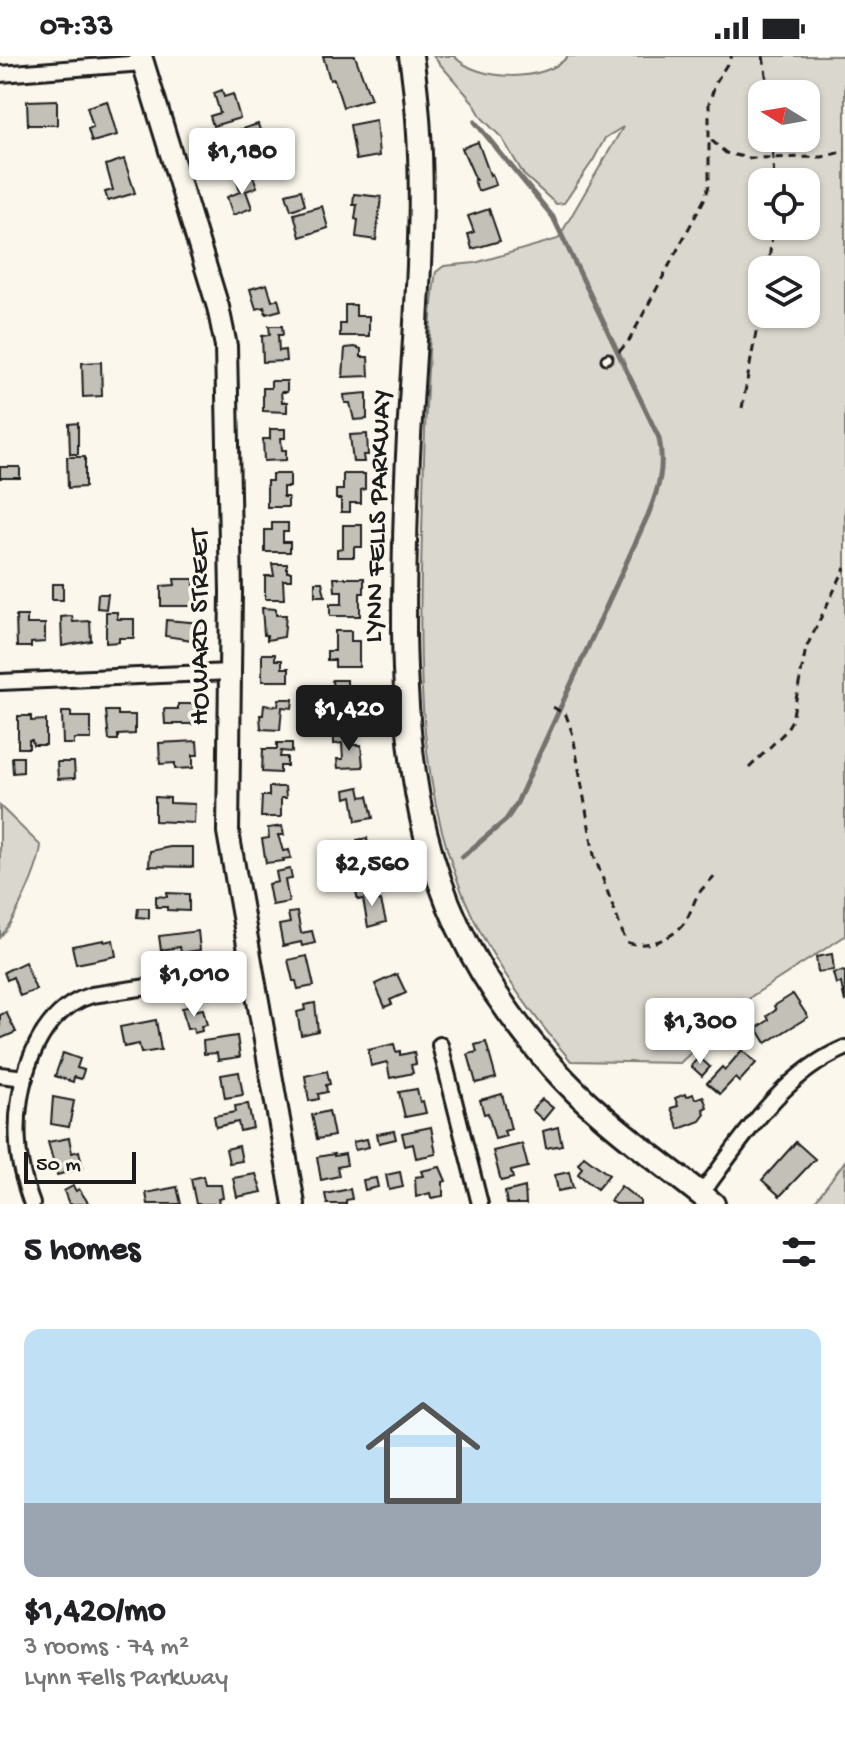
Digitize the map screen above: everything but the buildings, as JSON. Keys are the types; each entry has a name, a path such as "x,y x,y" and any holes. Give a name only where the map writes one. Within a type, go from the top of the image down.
{"main road":[{"name":"LYNN FELLS PARKWAY","path":"411,56 420,139 422,205 407,479 405,666 412,774 425,838 459,928 498,998 526,1036 597,1112 707,1199"}],"street":[{"path":"0,74 142,60"},
{"name":"HOWARD STREET","path":"142,60 224,333 229,426 228,832 294,1204"},
{"path":"0,682 230,672"},
{"path":"32,1204 23,1178 18,1145 18,1111 25,1078 50,1022 78,1000 99,994 251,972"},
{"path":"440,1045 480,1204"},
{"path":"707,1199 784,1089 812,1065 845,1048"},
{"path":"0,1075 25,1078"}],"path":[{"path":"623,350 706,196 709,185 711,94 732,56"},
{"path":"763,56 767,80"},
{"path":"709,137 718,149 731,156 749,158 822,157 845,151"},
{"path":"773,152 773,168"},
{"path":"790,152 796,157"},
{"path":"742,408 757,328"},
{"path":"749,768 785,732 792,720 806,648 845,568"},
{"path":"553,707 564,713 573,735 594,855 626,942 633,945 650,943 677,931 698,894 717,873"}],"shaded area":[{"path":"433,56 454,56 478,71 511,76 544,71 568,56 845,56 845,936 752,996 680,1063 571,1061 524,1002 483,937 459,886 442,833 424,722 420,609 431,312 436,272 444,266 475,263 558,239 623,127 605,138 564,203 556,204 524,175 502,138 482,118 473,102"},
{"path":"0,806 41,846 25,894 0,937"},
{"path":"845,1161 845,1204 813,1204"}],"waterway":[{"path":"462,857 506,820 516,805 648,515 661,468 659,438 553,217 475,122"}]}
